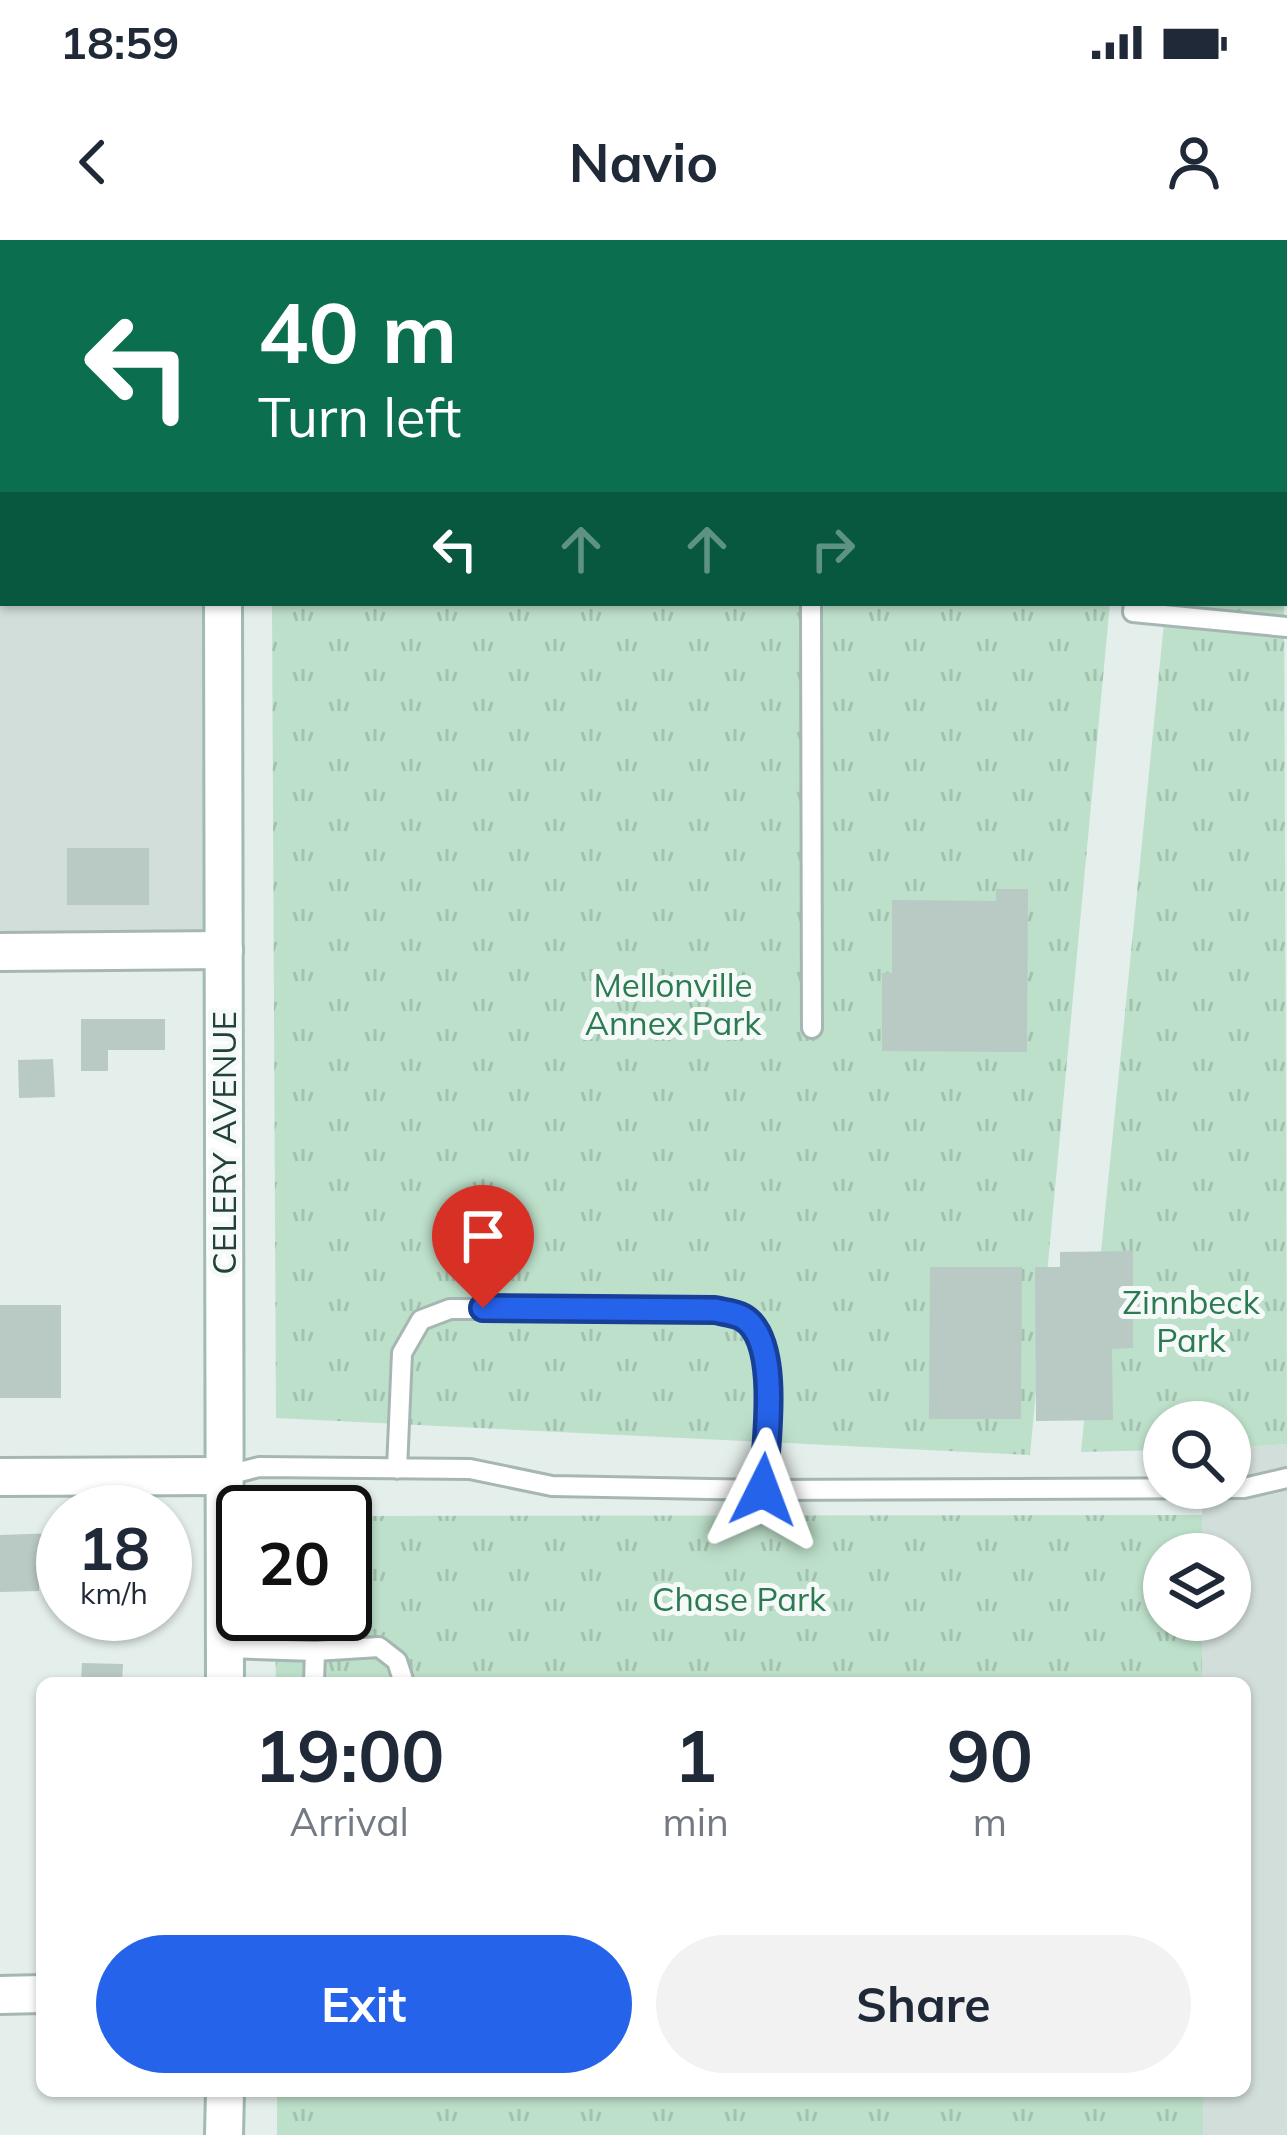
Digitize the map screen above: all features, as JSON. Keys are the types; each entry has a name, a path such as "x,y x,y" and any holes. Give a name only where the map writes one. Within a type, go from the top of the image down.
{"main road":[{"name":"CELERY AVENUE","path":"223,606 225,1665"},
{"path":"0,952 224,950"},
{"path":"0,1477 224,1476"},
{"path":"0,1995 36,1994"},
{"path":"224,2135 225,2097"}],"lane":[{"path":"811,606 812,1028"},
{"path":"1133,606 1132,612 1287,627"},
{"path":"397,1469 402,1353 421,1320 450,1309 715,1310 744,1318 759,1334 769,1374 763,1490"},
{"path":"224,1476 260,1467 470,1469 552,1486 763,1490 1244,1488 1287,1478"},
{"path":"225,1665 379,1647 398,1661 402,1677"},
{"path":"314,1677 315,1651"}],"shaded area":[{"path":"0,606 204,606 205,933 0,935"},
{"path":"1287,1444 1287,2135 1203,2135 1203,2097 1251,2097 1251,1677 1202,1677 1202,1641 1251,1641 1251,1533 1202,1533 1202,1509 1251,1509 1251,1447"}],"green space":[{"name":"Mellonville Annex Park","path":"272,606 1110,606 1030,1455 276,1418"},
{"name":"Zinnbeck Park","path":"1166,606 1284,606 1287,1444 1251,1447 1251,1401 1143,1401 1143,1451 1081,1452"},
{"name":"Chase Park","path":"1202,1515 1202,1533 1143,1533 1143,1641 1202,1641 1202,1677 276,1677 275,1641 372,1641 372,1516"},
{"path":"277,2097 1203,2097 1203,2135 277,2135"},
{"path":"318,2105 435,2110 434,2135 317,2135"}],"building":[{"path":"67,848 149,848 149,905 67,905"},
{"path":"996,889 1028,889 1027,1052 882,1051 882,973 892,973 892,900 996,901"},
{"path":"81,1019 165,1019 165,1050 108,1050 108,1071 81,1071"},
{"path":"53,1059 55,1097 19,1098 18,1060"},
{"path":"1133,1251 1133,1348 1112,1349 1113,1420 1036,1421 1035,1267 1060,1267 1060,1252"},
{"path":"930,1267 1022,1267 1021,1419 929,1419"},
{"path":"0,1305 61,1305 61,1398 0,1398"},
{"path":"36,1534 36,1591 0,1592 0,1535"},
{"path":"82,1663 123,1664 122,1677 81,1677"}],"route":[{"path":"483,1308 715,1310 744,1318 759,1334 769,1374 763,1490"}]}
